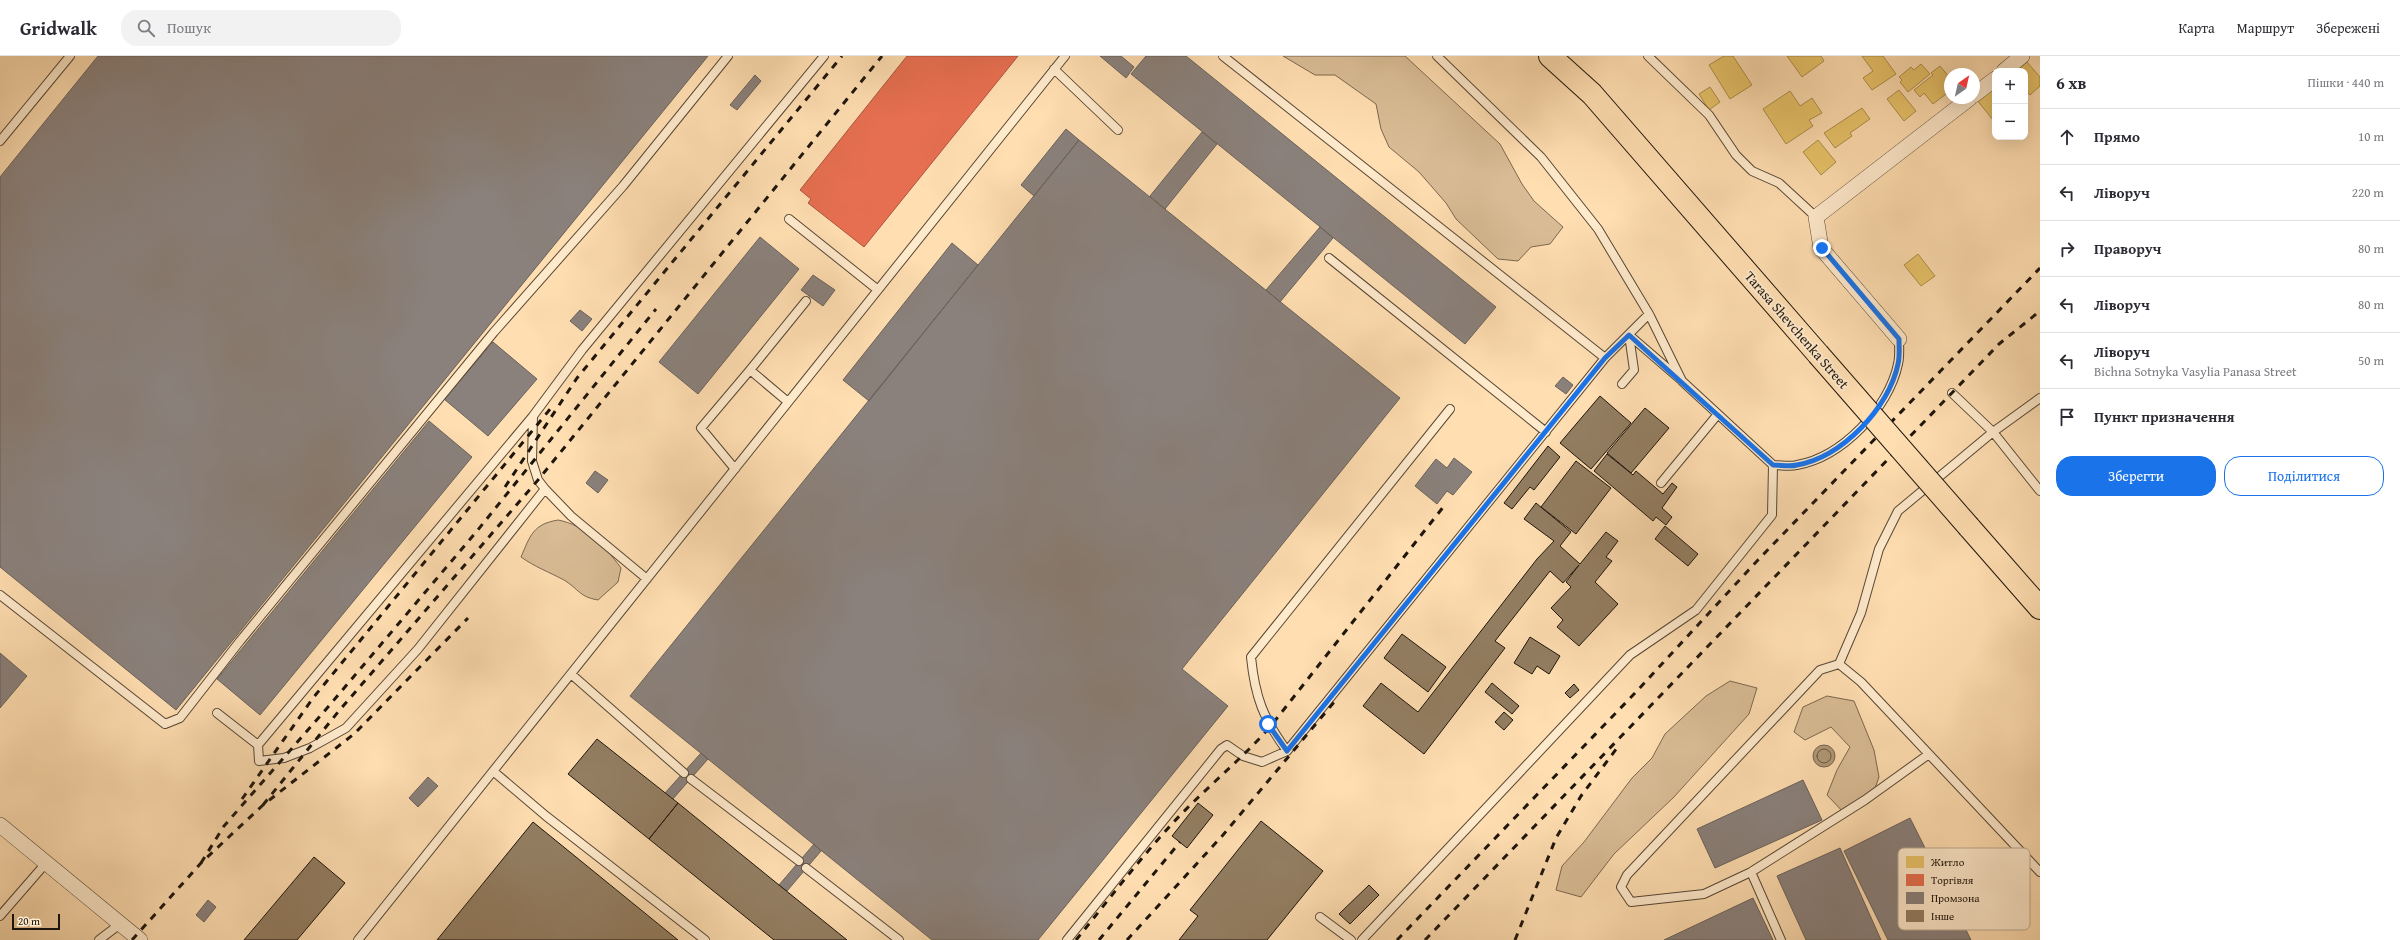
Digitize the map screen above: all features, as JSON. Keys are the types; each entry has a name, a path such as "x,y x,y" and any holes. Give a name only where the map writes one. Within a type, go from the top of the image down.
{"main road":[{"name":"Tarasa Shevchenka Street","path":"1550,56 1592,94 2040,608"}],"street":[{"path":"2008,68 2022,56"},
{"path":"1980,90 1992,80"},
{"path":"1899,339 1822,248 1816,217 1962,104"},
{"path":"0,825 140,940"}],"lane":[{"path":"0,141 70,56"},
{"path":"0,595 165,724 180,718 240,641 489,339 623,186 728,56"},
{"path":"545,490 418,649 346,728 310,748 284,758 259,761 258,744 533,416 582,350 824,56"},
{"path":"358,940 1065,56"},
{"path":"1223,56 1605,358"},
{"path":"1437,56 1541,157 1598,229 1649,314 1682,381"},
{"path":"1648,56 1709,115 1736,155 1752,171 1779,183 1816,217"},
{"path":"1054,69 1118,130"},
{"path":"789,219 878,290"},
{"path":"1329,258 1546,432"},
{"path":"735,469 701,428 806,301"},
{"path":"1068,940 1221,749 1227,746 1243,756 1262,762 1287,751 1605,358 1649,314"},
{"path":"1629,335 1682,381 1773,465 1797,466 1821,457 1839,447 1867,423 1879,407 1894,376 1898,364 1899,339"},
{"path":"1622,384 1634,370 1629,335"},
{"path":"750,370 788,402"},
{"path":"1952,393 1994,432 2040,491"},
{"path":"1929,754 1865,800 1750,872 1704,894 1631,902 1621,887 1626,876 1820,670 1839,664 1861,613 1879,549 1898,511 1994,432 2040,398"},
{"path":"1287,751 1268,724 1254,688 1251,657 1450,409"},
{"path":"1661,483 1718,414"},
{"path":"533,416 532,462 538,480 545,490 571,516 647,579"},
{"path":"1362,940 1630,655 1696,610 1772,515 1773,465"},
{"path":"1839,664 1861,682 2017,848"},
{"path":"571,674 684,773"},
{"path":"217,712 258,744"},
{"path":"493,771 546,816 705,940"},
{"path":"691,779 799,861"},
{"path":"2030,861 2040,872"},
{"path":"0,916 46,863"},
{"path":"806,868 899,940"},
{"path":"1750,872 1781,940"},
{"path":"1320,917 1351,940"},
{"path":"99,940 120,924"}],"shaded area":[{"path":"1283,56 1405,56 1500,144 1522,184 1534,201 1563,227 1550,244 1531,247 1518,261 1498,259 1456,219 1446,203 1419,172 1389,147 1381,129 1376,104 1335,75 1315,75"},
{"path":"558,520 577,527 594,538 621,568 618,582 598,600 583,595 569,583 521,557 530,537 538,528"},
{"path":"1730,681 1757,688 1749,714 1674,797 1614,854 1581,897 1556,890 1562,866 1584,842 1632,778 1652,758 1665,734 1706,696"},
{"path":"1827,696 1854,701 1874,750 1879,777 1870,802 1846,815 1827,795 1837,770 1850,747 1831,727 1805,740 1794,732 1803,707"}],"water":[{"path":"1824,745 1832,748 1835,756 1832,764 1824,767 1816,764 1813,756 1816,748"}],"building: Житло":[{"path":"1724,56 1733,56 1752,85 1730,99 1709,65"},
{"path":"1787,56 1821,56 1824,61 1802,77"},
{"path":"1862,56 1883,56 1896,74 1872,90 1863,78 1873,71"},
{"path":"2026,61 2040,77 2040,86 2030,95 2028,93 2028,68 2018,68"},
{"path":"1921,64 1930,74 1908,92 1900,82 1902,80 1899,77 1911,67 1914,70"},
{"path":"1940,66 1944,71 1944,96 1933,104 1924,93 1920,97 1914,90 1933,75 1931,73"},
{"path":"1710,87 1720,102 1709,110 1699,94"},
{"path":"1992,88 1992,119 1980,104 1980,98"},
{"path":"1899,90 1916,111 1904,121 1887,99"},
{"path":"1790,91 1800,106 1812,98 1822,113 1809,120 1813,126 1786,144 1763,109"},
{"path":"1862,108 1870,119 1850,133 1852,136 1835,148 1824,133"},
{"path":"1818,140 1836,162 1821,175 1803,152"},
{"path":"1918,254 1935,276 1921,286 1904,265"}],"building: Торгівля":[{"path":"907,56 1018,56 864,247 808,203 811,199 800,190"}],"building: Промзона":[{"path":"98,56 708,56 176,710 0,567 0,177"},
{"path":"1100,56 1121,56 1134,67 1126,78"},
{"path":"1146,56 1186,56 1496,307 1465,344 1131,74"},
{"path":"755,75 761,81 737,110 730,105"},
{"path":"1066,129 1079,140 1034,196 1021,185"},
{"path":"1202,132 1217,144 1165,209 1150,196"},
{"path":"1079,140 1400,398 1182,669 1228,706 1038,940 932,940 630,696"},
{"path":"1320,227 1333,238 1280,302 1266,290"},
{"path":"760,237 799,269 698,394 659,362"},
{"path":"952,243 978,265 869,401 843,380"},
{"path":"813,275 835,290 823,306 801,290"},
{"path":"580,310 592,319 582,331 570,321"},
{"path":"493,342 537,379 488,436 444,399"},
{"path":"1563,377 1573,385 1566,394 1555,386"},
{"path":"429,421 472,457 260,715 217,679"},
{"path":"1454,458 1472,472 1453,495 1447,491 1437,504 1415,486 1436,459 1447,468"},
{"path":"595,471 608,480 598,493 586,483"},
{"path":"0,653 27,676 0,708"},
{"path":"701,753 708,759 672,800 665,793"},
{"path":"428,777 438,786 418,807 409,798"},
{"path":"1803,780 1822,820 1715,868 1697,829"},
{"path":"1910,818 1925,848 1898,848 1898,930 1966,930 1971,940 1888,940 1844,851"},
{"path":"814,844 821,851 787,891 779,885"},
{"path":"1840,848 1881,940 1806,940 1777,876"},
{"path":"1753,898 1773,940 1664,940"},
{"path":"208,900 216,907 204,922 196,915"}],"building: Інше":[{"path":"1600,396 1631,423 1591,469 1560,443"},
{"path":"1645,408 1669,428 1631,473 1607,453"},
{"path":"1548,446 1560,457 1534,490 1530,487 1512,509 1504,503"},
{"path":"1607,454 1633,475 1636,471 1663,494 1672,483 1677,487 1662,508 1672,517 1666,525 1656,517 1653,521 1594,471"},
{"path":"1576,461 1611,488 1576,534 1541,507"},
{"path":"1536,503 1571,532 1560,546 1580,564 1606,532 1618,541 1606,557 1612,561 1595,582 1618,604 1579,646 1557,627 1563,620 1551,608 1571,587 1566,582 1579,565 1563,583 1550,571 1495,641 1505,648 1424,754 1363,706 1381,683 1418,712 1537,559 1554,541 1524,519"},
{"path":"1665,526 1698,554 1688,566 1655,539"},
{"path":"1402,634 1446,667 1428,692 1384,658"},
{"path":"1530,637 1560,656 1549,674 1537,666 1532,674 1514,663"},
{"path":"1492,683 1519,706 1512,714 1485,692"},
{"path":"1574,684 1579,690 1570,698 1565,693"},
{"path":"1504,712 1513,720 1504,730 1495,722"},
{"path":"597,739 678,803 649,839 568,774"},
{"path":"678,803 847,940 774,940 649,839"},
{"path":"1198,803 1213,815 1187,848 1172,836"},
{"path":"1261,821 1323,871 1267,940 1179,940 1198,916 1190,910"},
{"path":"533,822 678,940 437,940"},
{"path":"314,857 345,883 297,940 244,940"},
{"path":"1369,885 1379,895 1350,924 1339,914"}],"railway":[{"path":"505,487 577,378 842,56"},
{"path":"263,805 338,712 538,480 882,56"},
{"path":"1397,940 1636,692 1757,561 2040,268"},
{"path":"201,863 224,826 328,707 477,531 656,309"},
{"path":"1425,940 1999,344 2040,311"},
{"path":"242,799 313,698 551,408"},
{"path":"1076,940 1158,839 1195,800 1270,727 1444,506"},
{"path":"132,940 201,863 263,805 354,734 468,618"},
{"path":"1127,940 1223,835 1335,701"},
{"path":"1515,940 1556,838 1581,796 1620,744"},
{"path":"1099,940 1180,842"}],"route":[{"path":"1268,724 1287,751 1605,358 1629,335 1682,381 1773,465 1797,466 1821,457 1839,447 1867,423 1879,407 1891,383 1898,364 1899,339 1822,248"}]}
